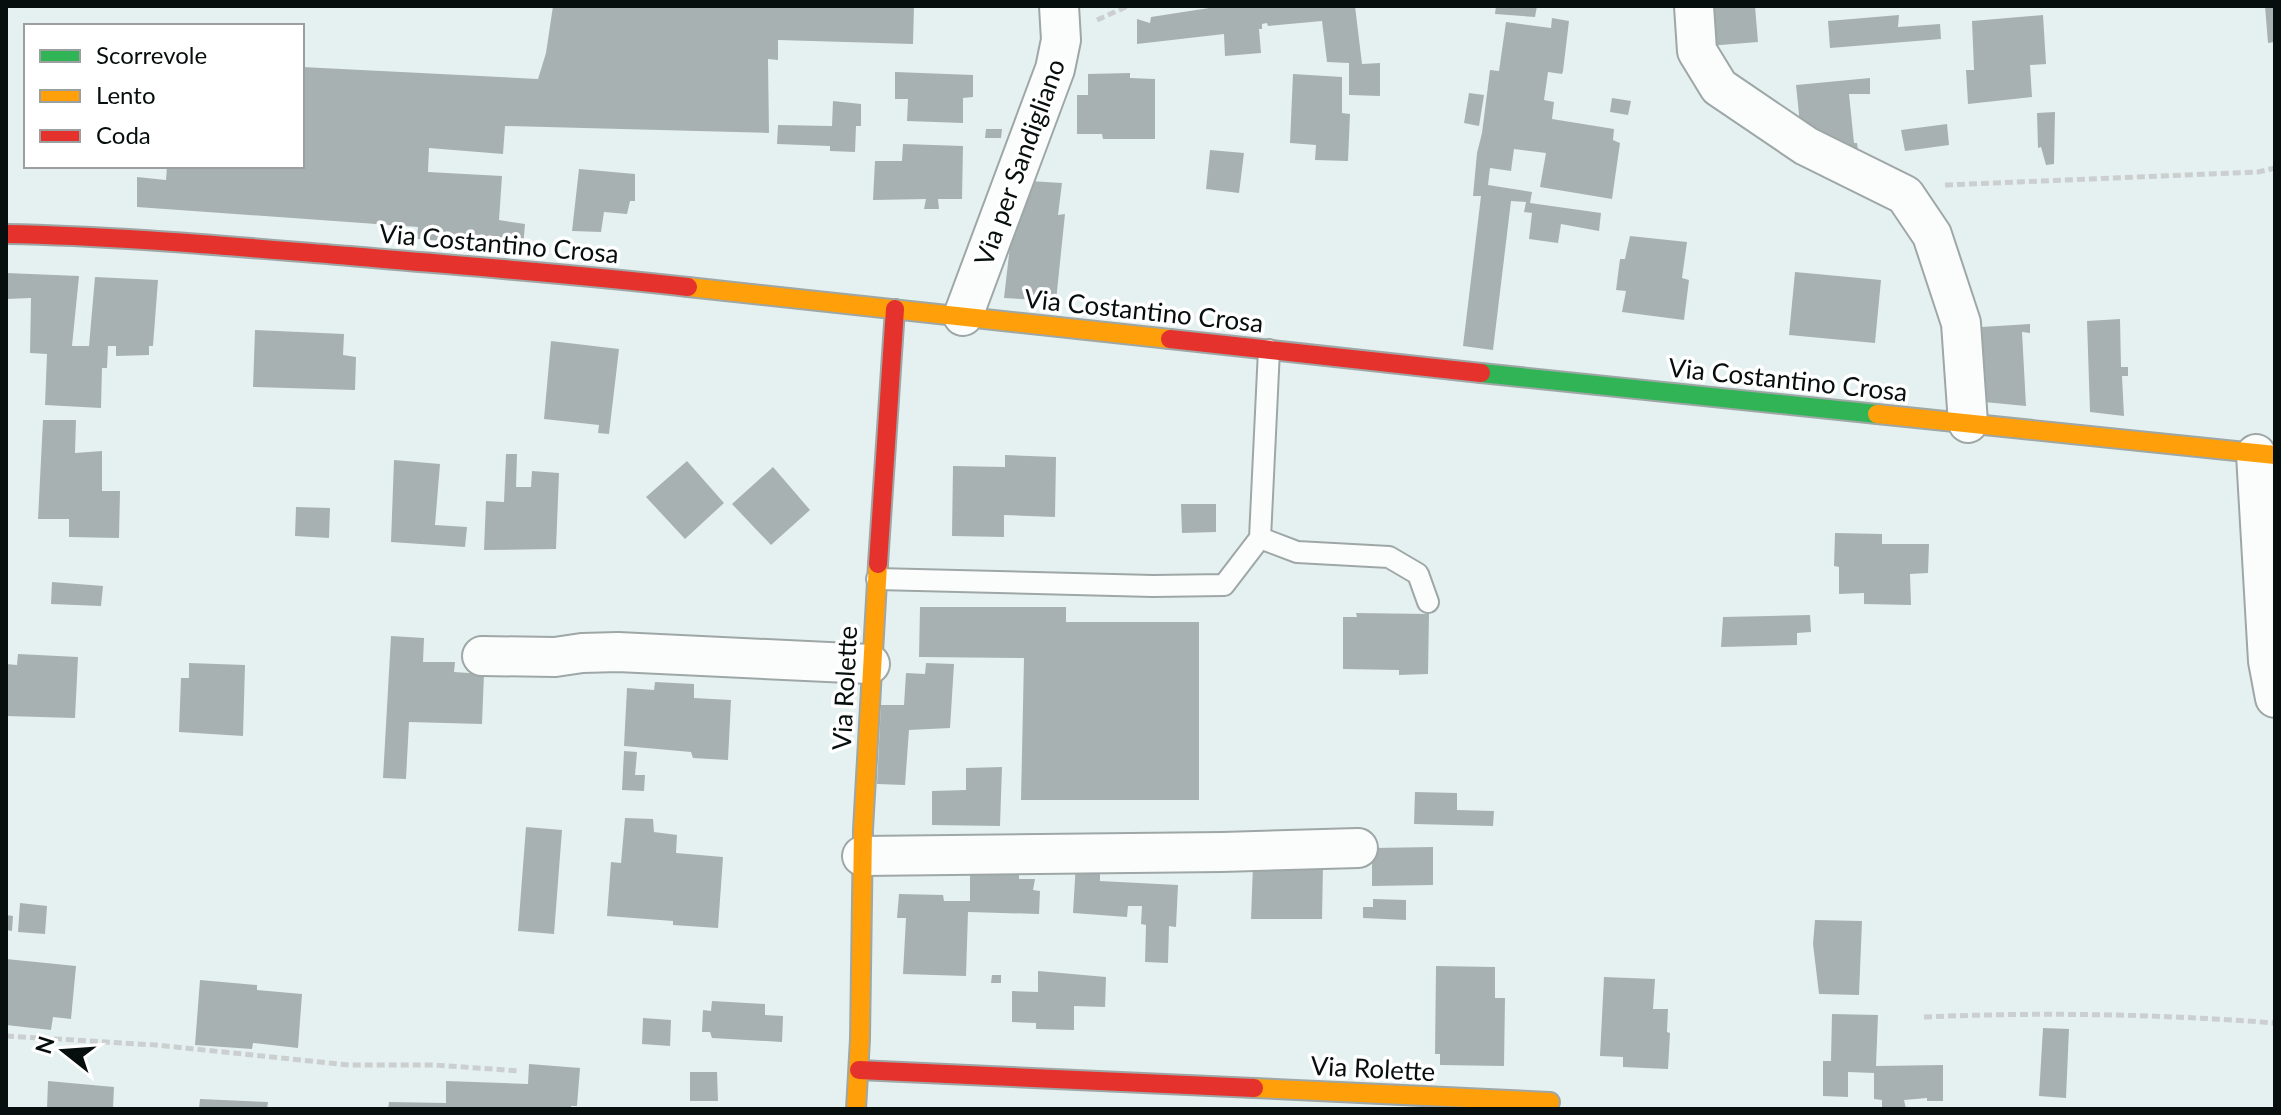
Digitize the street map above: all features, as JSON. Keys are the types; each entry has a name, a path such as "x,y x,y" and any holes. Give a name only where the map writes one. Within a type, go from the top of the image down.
{"street":[{"name":"Via per Sandigliano","path":"963,316 1055,69 1061,40 1059,6"},
{"path":"1694,6 1697,51 1719,87 1806,146 1905,195 1932,235 1961,323 1968,423"},
{"name":"Via Costantino Crosa","path":"6,234 249,248 567,275 2266,454"},
{"name":"Via Rolette","path":"856,1109 870,664 895,309"},
{"path":"2266,454 2268,661 2275,698"},
{"path":"482,656 555,657 618,652 870,664"},
{"path":"862,856 1358,848"},
{"name":"Via Rolette","path":"859,1070 1550,1102"}],"lane":[{"path":"877,579 1224,585 1260,538 1269,350"},
{"path":"1260,538 1297,552 1389,557 1418,574 1428,602"}],"path":[{"path":"1905,195 1949,184 2258,172 2275,168"},
{"path":"1924,1017 2007,1014 2210,1018 2275,1023"},
{"path":"6,1036 156,1045 349,1065 435,1065 520,1071"}],"building":[{"path":"553,6 914,6 913,44 778,40 778,60 768,59 769,133 505,126 503,154 429,148 428,172 502,176 499,220 525,224 523,247 417,239 418,227 137,207 137,177 166,180 167,168 304,168 304,67 538,79 546,53"},
{"path":"1222,6 1355,6 1362,64 1380,63 1380,96 1349,95 1349,63 1327,62 1322,21 1262,24 1262,29 1259,29 1261,53 1225,56 1224,34 1137,44 1137,19 1150,23 1151,17"},
{"path":"1496,6 1537,6 1535,17 1495,14"},
{"path":"1705,6 1755,6 1758,42 1708,46"},
{"path":"2265,6 2275,6 2275,42 2268,43"},
{"path":"1899,15 1898,27 1940,24 1941,39 1830,48 1828,21"},
{"path":"2043,15 2046,64 2030,65 2032,97 1968,104 1966,70 1974,70 1972,21"},
{"path":"1552,18 1569,21 1563,71 1562,74 1548,72 1544,100 1554,102 1552,119 1614,129 1613,140 1620,143 1612,199 1540,187 1546,153 1514,149 1511,171 1490,168 1488,185 1532,192 1530,203 1601,213 1599,231 1561,224 1558,243 1529,239 1532,213 1524,212 1526,202 1511,201 1493,350 1463,346 1481,196 1473,196 1477,153 1490,70 1499,71 1506,22 1551,28"},
{"path":"895,72 973,75 973,97 963,98 963,123 907,121 908,99 895,99"},
{"path":"1130,73 1130,78 1155,79 1155,139 1103,139 1102,134 1077,134 1077,95 1088,95 1088,74"},
{"path":"1293,74 1342,77 1342,113 1350,114 1348,161 1315,160 1316,145 1290,143"},
{"path":"1870,78 1870,94 1849,94 1854,143 1857,143 1860,164 1801,134 1796,85"},
{"path":"1469,93 1484,95 1479,126 1464,123"},
{"path":"1612,98 1631,101 1628,115 1610,112"},
{"path":"833,101 861,104 861,126 856,126 855,152 830,151 830,146 777,144 778,125 832,126"},
{"path":"2055,112 2054,164 2046,165 2041,147 2038,148 2037,113"},
{"path":"1947,124 1949,145 1905,151 1901,130"},
{"path":"986,129 1002,129 1001,138 985,138"},
{"path":"903,144 963,146 962,199 938,199 939,209 924,209 926,199 873,200 875,161 902,161"},
{"path":"1210,150 1244,153 1239,193 1206,189"},
{"path":"579,169 635,174 635,201 630,201 627,214 604,212 601,232 572,231"},
{"path":"1029,181 1062,183 1058,215 1065,214 1056,301 1004,298 1014,211"},
{"path":"1630,236 1687,242 1682,278 1689,280 1684,320 1622,312 1626,291 1616,290 1620,259 1625,259"},
{"path":"1795,272 1881,280 1875,343 1789,335"},
{"path":"6,273 79,276 72,346 89,346 95,277 158,280 153,346 149,346 149,355 116,356 116,346 108,346 107,368 102,368 101,408 45,405 47,354 30,353 31,298 6,299"},
{"path":"2120,319 2121,367 2128,367 2128,376 2122,376 2124,416 2090,412 2087,321"},
{"path":"2030,324 2030,333 2022,332 2026,406 1984,402 1981,327"},
{"path":"255,330 344,334 343,355 356,357 355,390 253,387"},
{"path":"551,341 619,349 609,434 598,433 599,425 544,419"},
{"path":"43,420 76,420 75,453 102,451 102,491 120,491 119,538 69,537 69,519 38,519"},
{"path":"506,454 517,454 516,487 531,487 532,471 559,473 556,549 484,550 486,501 504,502"},
{"path":"1005,455 1056,457 1055,517 1004,515 1004,537 952,536 953,466 1005,467"},
{"path":"394,460 440,464 435,525 467,527 465,547 391,542"},
{"path":"687,461 724,503 685,539 646,497"},
{"path":"773,467 810,510 771,545 732,504"},
{"path":"1181,504 1216,504 1216,532 1182,533"},
{"path":"296,507 330,508 329,538 295,536"},
{"path":"1835,533 1882,534 1882,544 1929,544 1928,573 1910,574 1911,605 1864,604 1864,593 1839,594 1839,567 1834,566"},
{"path":"52,582 103,586 101,606 51,604"},
{"path":"920,607 1066,607 1066,622 1199,622 1199,800 1021,800 1024,658 919,657"},
{"path":"1356,613 1429,614 1428,674 1399,675 1399,670 1343,669 1343,617 1357,617"},
{"path":"1810,615 1811,632 1797,633 1797,645 1721,647 1723,617"},
{"path":"391,636 424,638 423,662 455,662 454,672 484,674 482,724 409,722 406,779 383,778"},
{"path":"18,654 78,657 75,718 6,716 6,664 17,665"},
{"path":"189,663 245,665 243,736 179,732 181,678 189,678"},
{"path":"926,663 954,664 950,728 909,730 905,785 877,784 881,705 904,705 906,673 925,674"},
{"path":"655,682 694,684 694,698 731,700 728,760 693,758 691,752 624,746 627,688 654,690"},
{"path":"624,751 637,752 635,775 645,775 644,791 622,790"},
{"path":"1002,767 1000,826 932,825 932,791 966,790 966,768"},
{"path":"1415,792 1457,793 1457,810 1494,811 1493,826 1414,824"},
{"path":"625,818 653,819 654,832 677,835 676,853 723,857 718,928 607,916 611,862 621,863"},
{"path":"526,827 562,830 554,934 518,931"},
{"path":"1433,847 1433,885 1372,886 1372,848"},
{"path":"1076,862 1100,864 1100,881 1178,885 1176,927 1169,926 1168,963 1145,962 1146,925 1141,924 1142,906 1128,906 1127,917 1073,913"},
{"path":"970,865 1019,866 1019,879 1035,879 1033,890 1040,891 1039,914 968,912 966,976 903,974 906,918 897,918 899,894 943,895 944,901 970,901"},
{"path":"1253,865 1323,865 1322,919 1251,919"},
{"path":"1373,899 1406,900 1406,920 1363,918 1363,907 1373,907"},
{"path":"20,903 47,906 45,934 18,932"},
{"path":"6,915 13,916 12,931 6,930"},
{"path":"1815,920 1862,921 1859,995 1819,994 1813,944"},
{"path":"6,959 76,966 71,1019 53,1017 51,1030 6,1025"},
{"path":"1436,966 1495,967 1495,998 1505,998 1504,1066 1440,1065 1440,1054 1435,1054"},
{"path":"1038,971 1106,977 1105,1007 1074,1006 1074,1030 1036,1029 1036,1023 1012,1022 1012,991 1038,992"},
{"path":"992,975 1001,975 1001,983 991,983"},
{"path":"1604,977 1655,979 1653,1009 1668,1009 1668,1069 1623,1067 1623,1057 1600,1056"},
{"path":"200,980 257,985 257,990 302,994 298,1048 253,1043 252,1049 195,1045"},
{"path":"712,1001 765,1004 765,1015 783,1016 782,1042 712,1038 710,1032 702,1032 703,1010 711,1011"},
{"path":"1832,1014 1878,1015 1876,1066 1943,1065 1943,1101 1927,1101 1927,1098 1904,1100 1906,1109 1882,1109 1882,1100 1874,1099 1874,1073 1848,1072 1848,1097 1823,1096 1823,1061 1831,1061"},
{"path":"643,1018 671,1020 670,1046 642,1044"},
{"path":"2043,1028 2069,1029 2066,1098 2039,1096"},
{"path":"529,1064 580,1068 577,1106 571,1106 571,1109 388,1109 389,1102 446,1103 446,1081 528,1084"},
{"path":"690,1072 717,1072 718,1101 690,1101"},
{"path":"48,1081 114,1087 113,1109 47,1109"},
{"path":"200,1099 268,1102 267,1109 199,1109"}],"traffic: fast":[{"path":"1481,373 1877,414"}],"traffic: slow":[{"path":"688,287 1170,339"},
{"path":"1877,414 2275,455"},
{"path":"856,1109 863,830 878,564"},
{"path":"1254,1088 1550,1102"}],"traffic: jam":[{"path":"6,234 221,246 688,287"},
{"path":"878,564 895,309"},
{"path":"1170,339 1481,373"},
{"path":"859,1070 1254,1088"}]}
